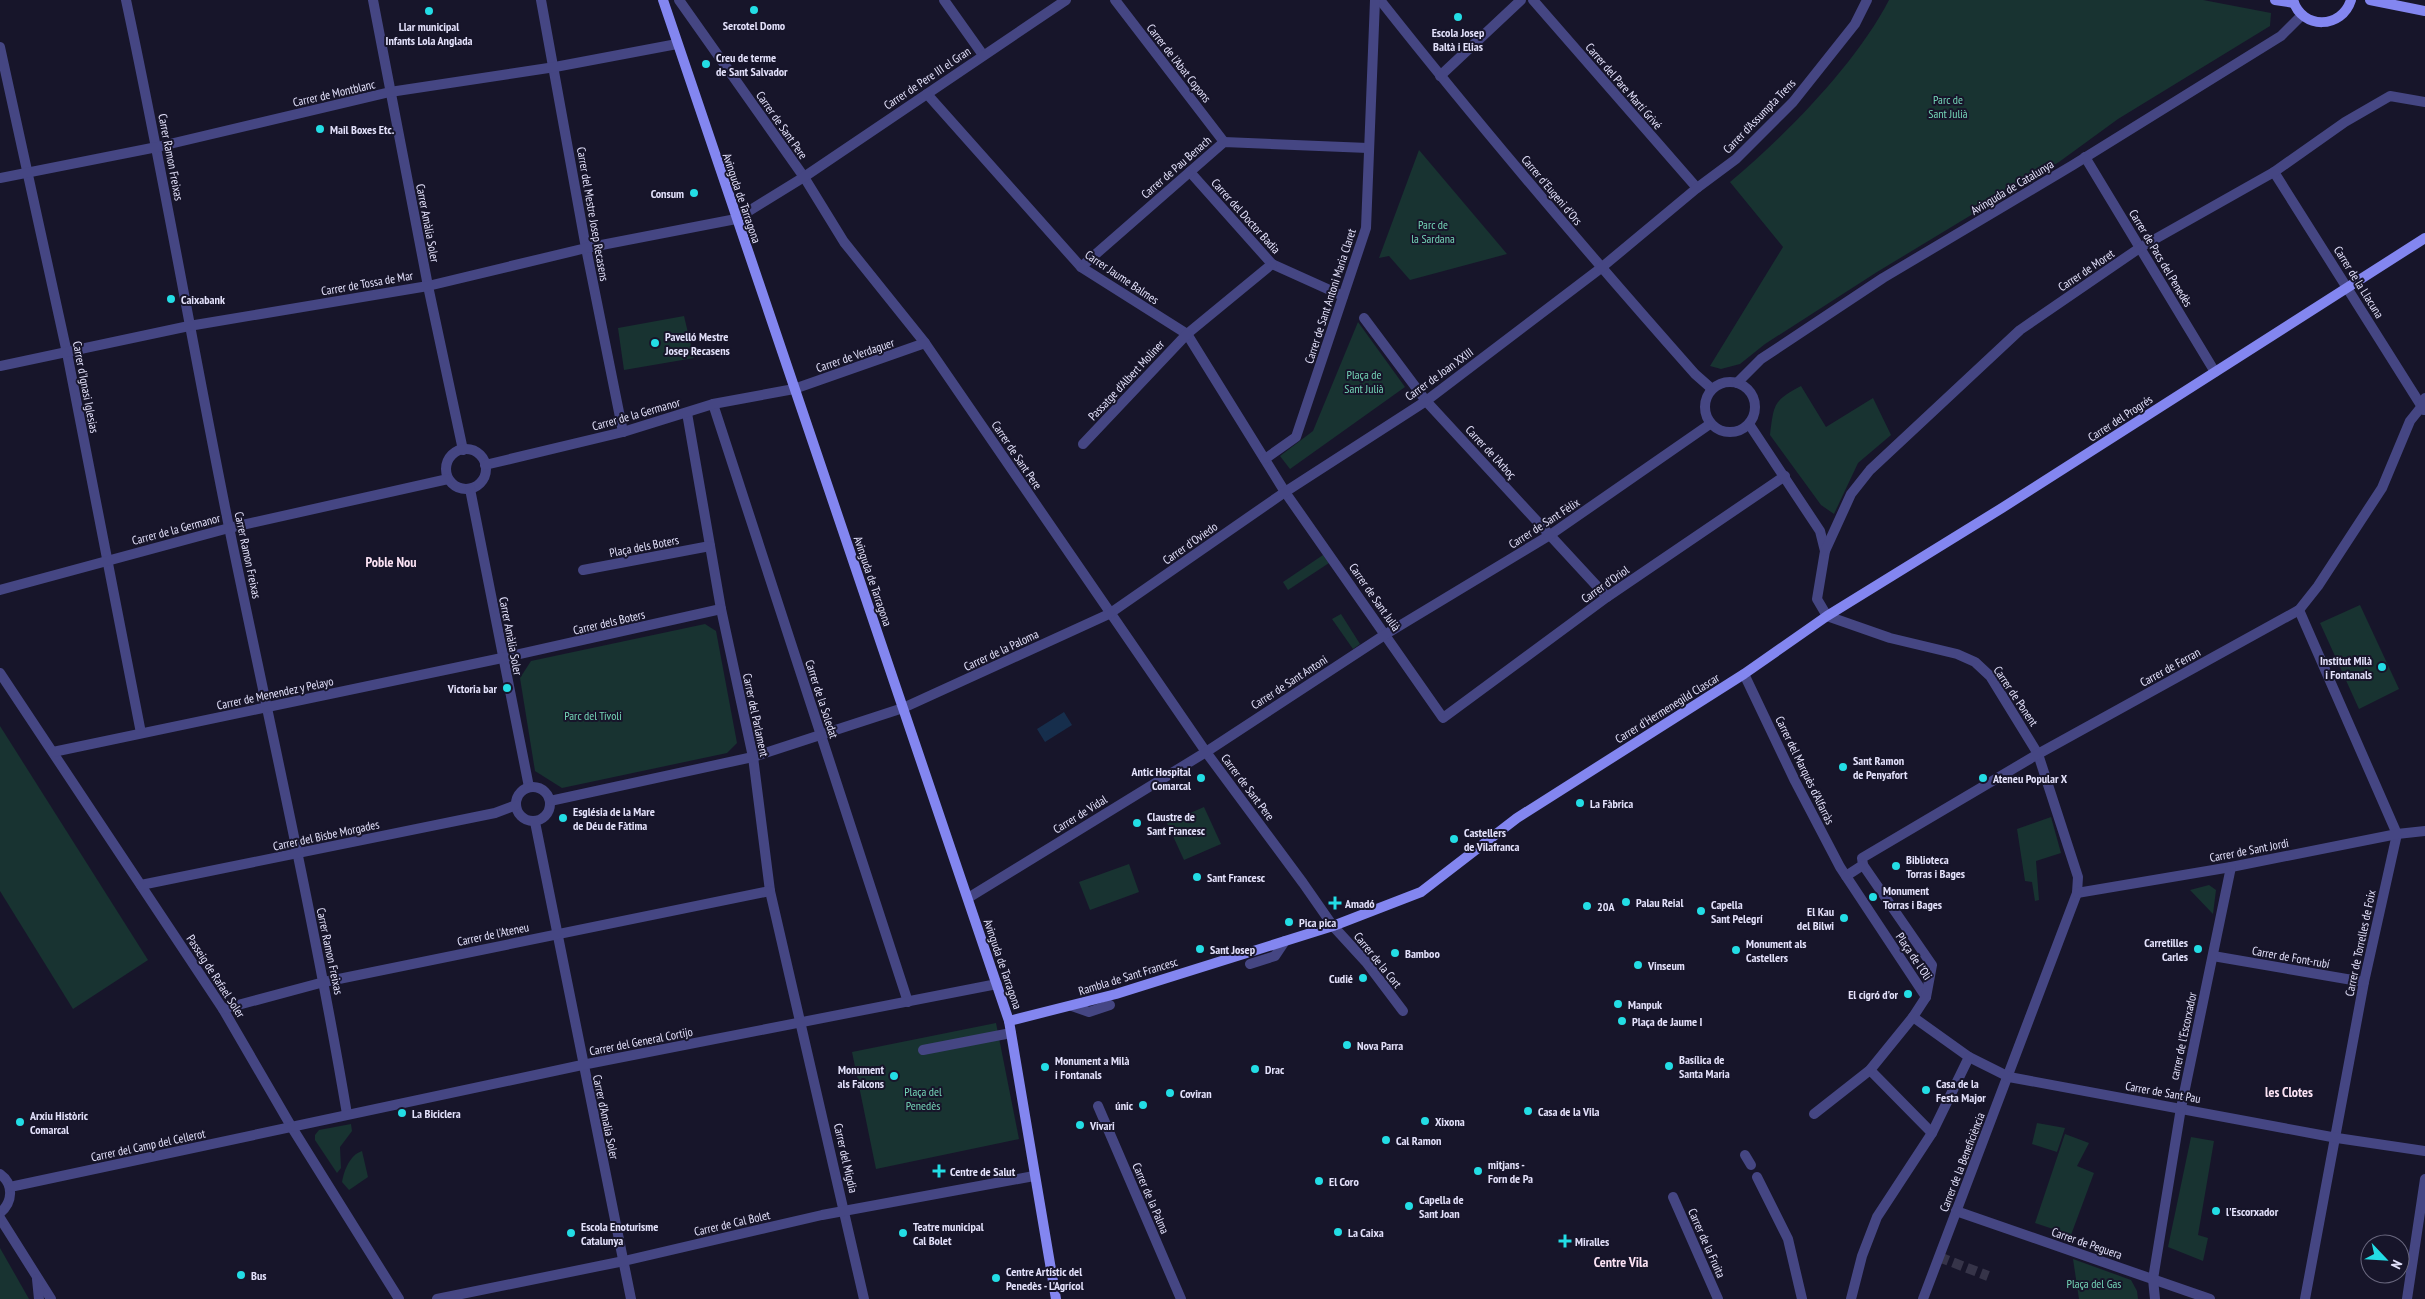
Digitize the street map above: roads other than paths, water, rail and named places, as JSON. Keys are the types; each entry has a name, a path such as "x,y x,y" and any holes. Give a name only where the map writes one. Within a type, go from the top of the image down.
{"street":[{"name":"Carrer Ramon Freixas","path":"126,0 157,147 229,528 324,982 347,1114"},
{"name":"Carrer Amàlia Soler","path":"372,0 428,286 463,450"},
{"name":"Carrer del Mestre Josep Recasens","path":"541,0 555,67 586,248 623,432"},
{"name":"Avinguda de Tarragona","path":"663,0 1009,1021 1056,1299"},
{"name":"Carrer de Sant Pere","path":"679,0 804,177 844,242 925,343 1206,752 1304,883 1333,926"},
{"path":"944,0 983,55"},
{"name":"Carrer de Pere III el Gran","path":"736,219 804,177 1066,0"},
{"name":"Carrer de l'Abat Copons","path":"1115,0 1224,142"},
{"name":"Carrer de Sant Antoni Maria Claret","path":"1265,459 1296,437 1366,228 1374,0"},
{"name":"Carrer d'Eugeni d'Ors","path":"1380,0 1440,76 1601,268 1695,374 1712,389"},
{"path":"1440,76 1521,0"},
{"name":"Carrer del Pare Martí Grivé","path":"1533,0 1697,188"},
{"name":"Carrer d'Assumpta Trens","path":"1601,268 1697,188 1736,159 1793,102 1855,24 1867,0"},
{"path":"2275,0 2294,2 2302,15 2310,20 2328,22 2344,13 2351,0"},
{"path":"2370,0 2425,11"},
{"name":"Avinguda de Catalunya","path":"1737,383 1761,359 1883,278 2085,157 2281,36 2302,15"},
{"name":"Carrer de Montblanc","path":"0,178 157,147 390,92 555,67 677,44"},
{"name":"Carrer d'Ignasi Iglesias","path":"0,47 67,353 141,733"},
{"name":"Carrer Jaume Balmes","path":"927,94 1081,268 1187,334 1285,492"},
{"name":"Carrer de Moret","path":"1826,551 1851,494 1870,470 2020,330 2141,247 2274,172 2345,122 2390,96 2425,102"},
{"name":"Carrer de Pau Benach","path":"1081,268 1224,142 1368,148"},
{"name":"Carrer de Pacs del Penedès","path":"2085,157 2216,372"},
{"name":"Carrer del Doctor Badia","path":"1190,172 1272,264 1342,296"},
{"name":"Carrer de la Llacuna","path":"2274,172 2424,405"},
{"name":"Carrer de Tossa de Mar","path":"0,366 190,326 428,286 586,248 736,219"},
{"name":"Carrer del Progrés","path":"1827,616 2216,372 2425,238"},
{"name":"Passatge d'Albert Moliner","path":"1083,444 1187,334 1272,264"},
{"name":"Carrer de Joan XXIII","path":"1285,492 1426,401 1601,268"},
{"name":"Carrer de l'Arboç","path":"1364,318 1426,401 1608,597"},
{"name":"Carrer de Verdaguer","path":"794,389 925,343"},
{"path":"1737,383 1747,388 1754,398 1755,410 1749,424 1734,432 1725,432 1710,424 1704,410 1707,395 1719,384 1737,383"},
{"name":"Carrer de la Germanor","path":"485,465 623,432 713,404 794,389"},
{"name":"Carrer de la Soledat","path":"713,404 908,1002"},
{"name":"Carrer de Ferran","path":"1846,876 1863,865 1862,858 2038,754 2300,610 2318,586 2382,488 2410,422 2424,405"},
{"name":"Carrer del Parlament","path":"688,413 721,609 752,757 770,891 801,1022"},
{"name":"Carrer de Sant Fèlix","path":"1386,634 1550,535 1710,424"},
{"path":"1749,424 1820,531 1826,551 1818,599 1827,616"},
{"path":"463,450 473,451 481,456 485,465 482,480 470,489 457,488 448,479 446,466 448,460 452,455 463,450"},
{"name":"Carrer d'Oriol","path":"1443,718 1608,597 1784,476"},
{"name":"Carrer de la Germanor","path":"0,590 229,528 448,479"},
{"name":"Carrer Amàlia Soler","path":"470,489 529,787"},
{"name":"Carrer d'Oviedo","path":"1110,614 1285,492"},
{"name":"Carrer de Sant Julià","path":"1285,492 1443,718"},
{"name":"Plaça dels Boters","path":"583,570 710,546"},
{"name":"Carrer dels Boters","path":"502,658 721,609"},
{"path":"2300,610 2397,834"},
{"name":"Carrer de la Paloma","path":"903,708 1110,614"},
{"name":"Carrer d'Hermenegild Clascar","path":"1395,903 1421,892 1517,818 1744,674 1827,616"},
{"name":"Carrer de Ponent","path":"1827,616 1890,638 1957,654 1975,662 1990,676 2038,754 2078,877 2078,893"},
{"name":"Carrer de Sant Antoni","path":"1206,752 1386,634"},
{"name":"Carrer de Menendez y Pelayo","path":"53,752 502,658"},
{"name":"Passeig de Rafael Soler","path":"0,673 223,1009 291,1126 399,1299"},
{"name":"Carrer del Marquès d'Alfarràs","path":"1744,674 1795,781 1846,876"},
{"path":"550,801 752,757 903,708"},
{"name":"Carrer de Vidal","path":"968,898 1206,752"},
{"path":"529,787 543,790 550,801 547,814 535,822 522,818 516,805 521,792 529,787"},
{"name":"Carrer del Bisbe Morgades","path":"141,885 495,813 516,805"},
{"name":"Carrer d'Amalia Soler","path":"535,822 582,1065 631,1299"},
{"name":"Carrer de Sant Jordi","path":"2078,893 2231,867 2397,834 2425,831"},
{"name":"Carrer de Torrelles de Foix","path":"2305,1299 2337,1138 2364,982 2397,834"},
{"name":"Plaça de l'Oli","path":"1863,865 1932,966 1926,997"},
{"name":"carrer de l'Escorxador","path":"2155,1299 2153,1279 2181,1108 2231,867"},
{"name":"Plaça de l'Oli","path":"1846,876 1926,997"},
{"name":"Carrer de l'Ateneu","path":"223,1009 324,982 770,891"},
{"name":"Carrer de la Beneficiència","path":"1923,1299 2078,893"},
{"name":"Rambla de Sant Francesc","path":"1009,1021 1072,1006 1285,941 1395,903"},
{"name":"Carrer de la Cort","path":"1333,926 1366,962 1403,1011"},
{"path":"1250,964 1275,956 1285,941"},
{"name":"Carrer de Font-rubí","path":"2213,956 2364,982"},
{"name":"Carrer del General Cortijo","path":"291,1126 582,1065 997,984"},
{"path":"1814,1114 1870,1070 1913,1017 1926,997"},
{"path":"1072,1006 1088,1012 1110,1005"},
{"name":"Carrer de Sant Pau","path":"1913,1017 1969,1057 2009,1077 2337,1138 2425,1152"},
{"name":"Carrer del Migdia","path":"801,1022 864,1299"},
{"path":"922,1050 1011,1033"},
{"path":"1851,1299 1862,1256 1877,1217 1932,1134 1969,1057"},
{"path":"1870,1070 1932,1134"},
{"name":"Carrer de la Palma","path":"1098,1106 1182,1299"},
{"name":"Carrer del Camp del Cellerot","path":"10,1187 186,1151 291,1126"},
{"path":"1745,1155 1751,1165"},
{"path":"0,1174 10,1187 10,1199 0,1213"},
{"name":"Carrer de Cal Bolet","path":"437,1299 624,1261 845,1210 1034,1176"},
{"path":"1757,1177 1788,1239 1802,1299"},
{"path":"2407,1299 2425,1179"},
{"name":"Carrer de la Fruita","path":"1673,1198 1718,1299"},
{"name":"Carrer de Peguera","path":"1956,1211 2210,1299"},
{"path":"0,1218 37,1278 47,1298"}],"water":[{"path":"1064,712 1072,725 1045,742 1037,729"}],"tunnel":[{"path":"1939,1257 1988,1276"}],"place":[{"name":"Sercotel Domo","path":"754,10"},
{"name":"Llar municipal Infants Lola Anglada","path":"429,11"},
{"name":"Escola Josep Baltà i Elias","path":"1458,17"},
{"name":"Creu de terme de Sant Salvador","path":"706,64"},
{"name":"Mail Boxes Etc.","path":"320,129"},
{"name":"Consum","path":"694,193"},
{"name":"Caixabank","path":"171,299"},
{"name":"Pavelló Mestre Josep Recasens","path":"655,343"},
{"name":"Institut Milà i Fontanals","path":"2382,667"},
{"name":"Victoria bar","path":"507,688"},
{"name":"Sant Ramon de Penyafort","path":"1843,767"},
{"name":"Antic Hospital Comarcal","path":"1201,778"},
{"name":"Ateneu Popular X","path":"1983,778"},
{"name":"La Fàbrica","path":"1580,803"},
{"name":"Església de la Mare de Déu de Fàtima","path":"563,818"},
{"name":"Claustre de Sant Francesc","path":"1137,823"},
{"name":"Castellers de Vilafranca","path":"1454,839"},
{"name":"Biblioteca Torras i Bages","path":"1896,866"},
{"name":"Sant Francesc","path":"1197,877"},
{"name":"Monument Torras i Bages","path":"1873,897"},
{"name":"Palau Reial","path":"1626,902"},
{"name":"Amadó","path":"1335,903"},
{"name":"20A","path":"1587,906"},
{"name":"Capella Sant Pelegrí","path":"1701,911"},
{"name":"El Kau del Bilwi","path":"1844,918"},
{"name":"Pica pica","path":"1289,922"},
{"name":"Sant Josep","path":"1200,949"},
{"name":"Carretilles Carles","path":"2198,949"},
{"name":"Monument als Castellers","path":"1736,950"},
{"name":"Bamboo","path":"1395,953"},
{"name":"Vinseum","path":"1638,965"},
{"name":"Cudié","path":"1363,978"},
{"name":"El cigró d'or","path":"1908,994"},
{"name":"Manpuk","path":"1618,1004"},
{"name":"Plaça de Jaume I","path":"1622,1021"},
{"name":"Nova Parra","path":"1347,1045"},
{"name":"Basílica de Santa Maria","path":"1669,1066"},
{"name":"Monument a Milà i Fontanals","path":"1045,1067"},
{"name":"Drac","path":"1255,1069"},
{"name":"Monument als Falcons","path":"894,1076"},
{"name":"Casa de la Festa Major","path":"1926,1090"},
{"name":"Coviran","path":"1170,1093"},
{"name":"únic","path":"1143,1105"},
{"name":"Casa de la Vila","path":"1528,1111"},
{"name":"La Biciclera","path":"402,1113"},
{"name":"Xixona","path":"1425,1121"},
{"name":"Arxiu Històric Comarcal","path":"20,1122"},
{"name":"Vivari","path":"1080,1125"},
{"name":"Cal Ramon","path":"1386,1140"},
{"name":"Centre de Salut","path":"939,1171"},
{"name":"mitjans - Forn de Pa","path":"1478,1171"},
{"name":"El Coro","path":"1319,1181"},
{"name":"Capella de Sant Joan","path":"1409,1206"},
{"name":"l'Escorxador","path":"2216,1211"},
{"name":"La Caixa","path":"1338,1232"},
{"name":"Escola Enoturisme Catalunya","path":"571,1233"},
{"name":"Teatre municipal Cal Bolet","path":"903,1233"},
{"name":"Miralles","path":"1565,1241"},
{"name":"Bus","path":"241,1275"},
{"name":"Centre Artístic del Penedès - L'Agrícol","path":"996,1278"}],"district":[{"name":"Poble Nou","path":"391,562"},
{"name":"les Clotes","path":"2289,1092"},
{"name":"Centre Vila","path":"1621,1262"}],"park label":[{"name":"Parc de Sant Julià","path":"1948,106"},
{"name":"Parc de la Sardana","path":"1433,231"},
{"name":"Plaça de Sant Julià","path":"1364,381"},
{"name":"Parc del Tívoli","path":"593,715"},
{"name":"Plaça del Penedès","path":"923,1098"},
{"name":"Plaça del Gas","path":"2094,1283"}]}
